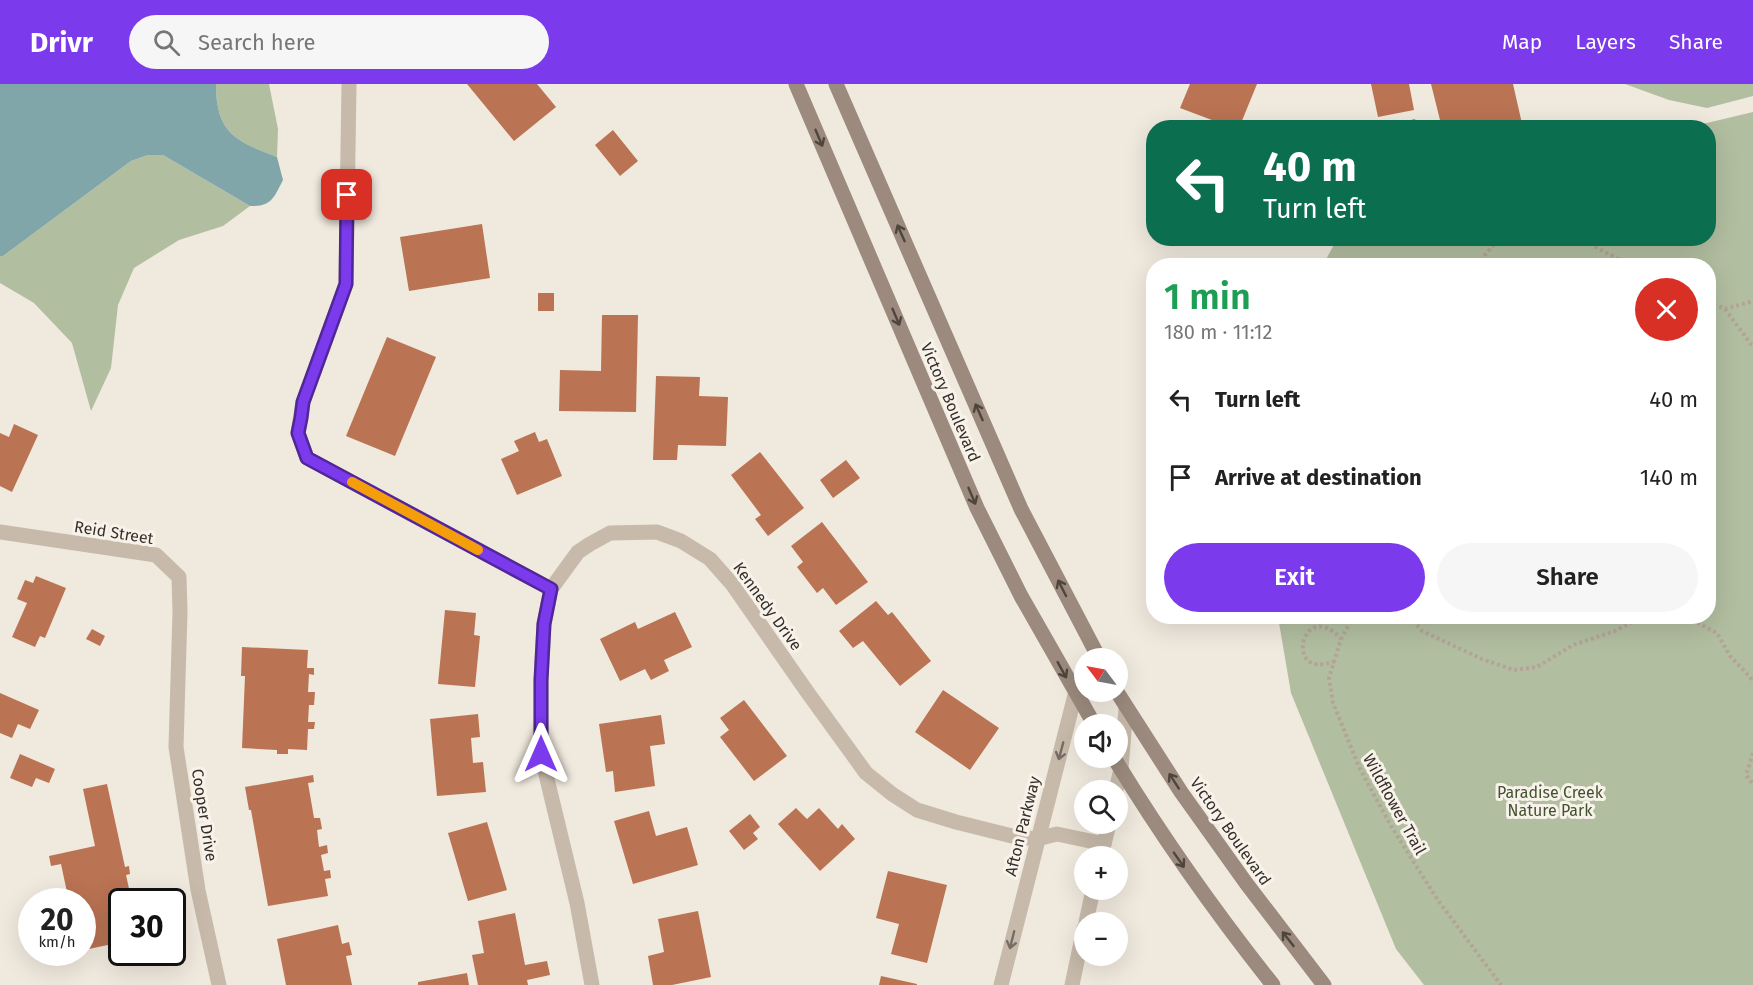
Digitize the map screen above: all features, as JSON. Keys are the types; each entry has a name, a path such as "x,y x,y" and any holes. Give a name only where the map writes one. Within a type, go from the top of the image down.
{"main road":[{"name":"Victory Boulevard","path":"796,84 977,508 1021,596 1074,691"},
{"name":"Victory Boulevard","path":"836,84 1021,509 1093,648"},
{"name":"Victory Boulevard","path":"1123,702 1181,792 1239,874 1324,985"},
{"path":"1120,768 1174,853 1227,927 1273,985"}],"street":[{"path":"349,84 346,284 303,402 298,433 307,458 551,589"},
{"name":"Kennedy Drive","path":"592,985 577,903 541,754 541,680 544,624 551,589 578,552 610,533 657,532 681,541 710,559 732,584 866,773 892,794 917,810 956,822 1016,837 1037,839 1057,834 1091,846"},
{"name":"Reid Street","path":"1,534 156,555 179,577 179,649"},
{"name":"Cooper Drive","path":"179,649 176,747 198,890 219,985"},
{"name":"Afton Parkway","path":"1001,985 1074,702"},
{"path":"1125,714 1126,708"},
{"path":"1071,985 1075,966"}],"path":[{"path":"1483,258 1493,246"},
{"path":"1594,246 1616,258"},
{"path":"1725,309 1753,301"},
{"path":"1716,305 1725,309 1753,347"},
{"name":"Wildflower Trail","path":"1349,624 1341,639 1329,678 1333,703 1359,767 1390,825 1437,899 1501,985"},
{"path":"1416,624 1422,631 1482,659 1514,670 1537,668 1573,645 1615,631 1628,624"},
{"path":"1700,624 1717,633 1730,656 1753,683"},
{"path":"1335,662 1323,666 1311,663 1303,654 1302,641 1308,631 1320,626 1332,629 1341,639"},
{"path":"1753,753 1746,775 1753,784"}],"green space":[{"path":"216,84 269,84 278,129 277,157 250,146 231,133 220,114"},
{"path":"1625,84 1753,84 1753,96 1707,108 1669,100"},
{"name":"Paradise Creek Nature Park","path":"1753,112 1753,985 1424,985 1396,949 1291,693 1279,624 1716,624 1716,258 1327,258 1333,246 1716,246 1716,121"},
{"path":"148,155 163,155 250,206 223,226 179,240 134,268 118,305 111,368 91,411 72,343 34,303 0,283 0,256 131,161"}],"water":[{"path":"0,84 216,84 217,101 224,124 239,140 277,157 283,180 268,203 250,206 163,155 148,155 131,161 0,256"}],"building":[{"path":"467,84 537,84 556,107 514,141"},
{"path":"1190,84 1257,84 1242,120 1212,120 1180,108"},
{"path":"1371,84 1409,84 1414,110 1378,117"},
{"path":"1431,84 1513,84 1521,120 1440,120"},
{"path":"613,130 638,161 620,176 595,145"},
{"path":"482,224 490,278 409,291 400,237"},
{"path":"538,293 554,293 554,311 538,311"},
{"path":"602,315 638,315 636,412 559,411 560,370 601,371"},
{"path":"387,337 436,357 395,456 346,436"},
{"path":"656,376 700,377 699,396 728,397 726,446 678,445 677,460 653,460"},
{"path":"14,424 38,435 12,492 0,486 0,433 9,437"},
{"path":"535,432 539,442 547,439 562,476 517,495 501,459 519,451 514,441"},
{"path":"760,452 804,508 768,536 755,519 761,515 731,475"},
{"path":"846,460 860,478 833,498 820,480"},
{"path":"822,522 868,582 836,605 823,588 817,593 797,567 803,562 791,546"},
{"path":"36,576 66,588 45,638 40,636 35,647 12,637 27,603 17,599 25,580 33,583"},
{"path":"876,601 888,615 892,612 931,661 900,686 863,641 853,648 839,631"},
{"path":"445,610 476,613 474,635 480,636 475,687 438,684"},
{"path":"675,612 692,647 664,660 669,671 651,680 645,669 620,681 600,639 635,622 638,629"},
{"path":"92,629 105,636 100,646 86,639"},
{"path":"242,647 308,650 307,668 314,668 314,675 309,674 308,692 315,692 314,705 309,705 308,722 315,722 314,729 308,729 307,750 288,749 288,754 277,754 277,750 242,748 245,676 241,676"},
{"path":"943,690 999,728 970,770 915,732"},
{"path":"0,693 39,710 30,729 18,724 12,738 0,733"},
{"path":"744,700 787,756 754,781 720,737 729,730 720,718"},
{"path":"478,714 480,737 471,738 473,763 483,762 486,792 437,796 430,719"},
{"path":"661,715 665,744 650,746 655,786 615,792 613,771 606,772 599,724"},
{"path":"20,754 55,769 49,783 36,778 32,787 10,778"},
{"path":"313,775 314,782 308,783 314,818 320,818 322,829 317,830 319,847 327,845 328,853 321,855 324,871 330,870 331,878 325,879 328,896 268,906 245,787"},
{"path":"107,784 125,867 129,866 130,874 126,875 129,888 108,888 108,945 96,947 96,888 66,888 61,864 51,866 49,856 95,846 83,789"},
{"path":"796,808 807,819 819,808 838,829 842,824 855,839 820,871 778,824"},
{"path":"649,811 656,836 687,827 698,865 633,884 614,821"},
{"path":"750,814 760,827 753,833 758,839 744,850 729,831"},
{"path":"487,822 507,890 468,901 448,833"},
{"path":"888,871 947,885 927,963 891,954 899,924 876,918"},
{"path":"698,911 711,977 672,985 653,985 648,956 664,952 658,919"},
{"path":"515,913 525,965 547,961 550,975 527,980 528,985 478,985 472,955 484,953 478,921"},
{"path":"338,925 342,944 349,942 352,955 346,956 352,985 286,985 277,939"},
{"path":"467,973 469,985 418,985 418,982"},
{"path":"881,976 917,984 917,985 879,985"}],"slow traffic":[{"path":"352,482 478,550"}],"route":[{"path":"347,195 346,284 303,402 298,433 307,458 551,589 544,624 541,754"}]}
